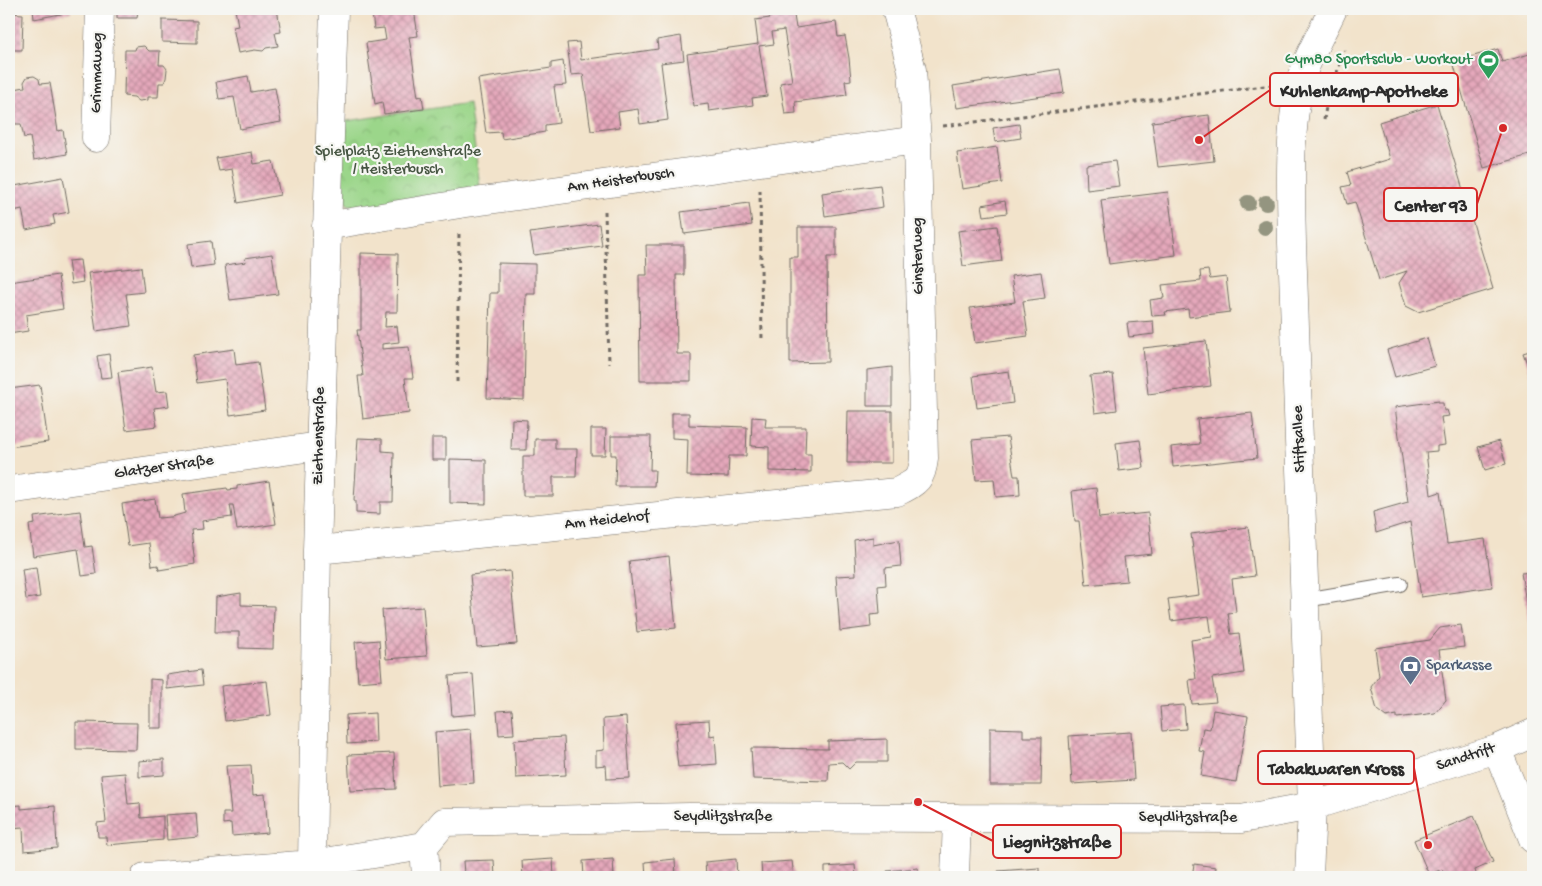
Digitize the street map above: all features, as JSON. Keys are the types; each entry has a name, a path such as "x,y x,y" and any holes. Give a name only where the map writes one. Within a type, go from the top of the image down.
{"street":[{"name":"Grimmaweg","path":"96,138 100,9"},
{"name":"Ziethenstraße","path":"312,864 317,550 334,9"},
{"name":"Ginsterweg","path":"896,9 912,70 917,140 924,458 923,473 914,483 897,492"},
{"name":"Stiftsallee","path":"1309,877 1312,806 1292,243 1293,133 1300,81 1333,9"},
{"name":"Am Heisterbusch","path":"326,226 604,183 917,140"},
{"name":"Glatzer Straße","path":"9,490 320,446"},
{"name":"Am Heidehof","path":"317,550 897,492"},
{"name":"Sandtrift","path":"1312,806 1497,749 1533,733"},
{"path":"1497,749 1533,839"},
{"name":"Seydlitzstraße","path":"424,846 444,822 690,816 1241,819 1312,806"},
{"path":"955,877 957,818"},
{"path":"145,877 312,864 424,846 426,877"}],"lane":[{"path":"1306,600 1400,584"}],"path":[{"path":"1323,124 1327,100 1347,45"},
{"path":"917,140 935,127 1300,81"},
{"path":"759,162 762,342"},
{"path":"604,183 609,364"},
{"path":"457,382 460,204"}],"green space":[{"name":"Spielplatz Ziethenstraße / Heisterbusch","path":"469,103 481,194 358,210 346,203 339,190 340,122"}],"building":[{"path":"33,9 71,9 71,12 34,19"},
{"path":"117,9 138,9 137,18 117,18"},
{"path":"235,9 277,9 281,32 275,33 278,46 266,48 263,51 255,50 238,53 233,27 238,26"},
{"path":"383,9 414,9 418,36 409,37 418,97 422,96 424,109 384,114 382,102 375,104 366,43 386,40 384,28 374,29 372,13 383,12"},
{"path":"769,9 793,9 796,28 836,22 838,37 845,36 849,58 851,80 845,81 847,95 795,102 796,113 785,114 780,83 792,81 784,30 772,32 774,44 759,46 767,96 752,98 753,105 709,111 708,104 694,106 687,54 758,44 755,20 770,18"},
{"path":"9,13 23,14 22,50 9,50"},
{"path":"162,20 197,21 197,43 162,42"},
{"path":"681,36 684,60 661,63 668,120 640,124 638,109 618,112 620,127 591,131 583,74 571,75 567,43 579,42 581,60 658,49 657,40"},
{"path":"144,46 149,51 160,51 159,65 164,65 167,69 164,83 159,83 158,97 148,97 148,100 139,101 134,97 124,96 125,50 135,50 136,47"},
{"path":"1498,49 1502,62 1533,53 1533,154 1484,168 1453,62"},
{"path":"563,61 566,85 554,86 559,123 545,125 545,132 502,139 501,132 486,133 478,79 551,68 551,63"},
{"path":"1060,69 1064,93 957,108 953,86"},
{"path":"34,76 39,79 40,84 50,83 58,131 63,130 67,154 34,160 30,137 24,138 21,124 15,124 9,90 25,87 24,82 27,77"},
{"path":"248,76 251,92 275,88 281,122 240,129 234,97 219,99 216,82"},
{"path":"1437,104 1493,289 1418,312 1406,306 1399,283 1407,271 1379,280 1355,202 1347,204 1342,187 1351,185 1347,172 1390,159 1379,122"},
{"path":"1209,115 1214,161 1158,167 1152,122"},
{"path":"1019,124 1021,138 995,142 993,128"},
{"path":"997,147 1002,183 962,189 957,153"},
{"path":"252,152 254,164 273,161 280,195 238,203 232,169 219,171 216,158"},
{"path":"1115,161 1119,186 1087,190 1086,165"},
{"path":"63,177 69,212 53,215 55,224 26,230 22,209 9,212 9,187"},
{"path":"880,185 883,207 825,216 822,193"},
{"path":"1168,192 1176,255 1109,264 1101,200"},
{"path":"1005,201 1007,213 984,216 982,205"},
{"path":"749,203 752,225 684,234 681,212"},
{"path":"599,224 602,246 534,255 530,233"},
{"path":"997,226 1002,261 963,266 958,231"},
{"path":"798,227 836,227 836,257 827,257 828,362 790,363 790,257 798,257"},
{"path":"211,241 214,265 191,268 188,244"},
{"path":"646,245 684,245 684,275 676,275 677,354 691,354 691,381 640,381 639,275 647,275"},
{"path":"361,253 398,254 397,312 386,312 385,327 397,326 399,342 382,344 382,349 409,347 413,378 405,378 409,413 363,419 358,376 363,376 357,330 361,330"},
{"path":"272,254 278,294 230,300 225,265 246,262 245,258"},
{"path":"80,260 83,282 71,284 68,261"},
{"path":"498,263 535,264 535,294 526,294 524,400 487,398 490,293 498,293"},
{"path":"141,267 144,292 126,294 131,326 96,331 88,273"},
{"path":"1208,270 1210,279 1226,277 1230,312 1189,317 1188,309 1165,312 1166,315 1152,316 1150,300 1164,298 1162,285 1201,281 1200,271"},
{"path":"1041,272 1045,298 1023,301 1028,336 975,343 970,308 1015,302 1011,276"},
{"path":"58,275 63,309 26,315 28,331 9,334 9,282"},
{"path":"1153,321 1154,334 1129,337 1127,323"},
{"path":"1427,338 1435,366 1395,377 1387,350"},
{"path":"1206,341 1211,386 1148,394 1143,348"},
{"path":"234,349 236,365 258,362 265,410 230,415 225,379 197,383 193,355"},
{"path":"1533,350 1533,380 1523,353"},
{"path":"109,354 112,377 101,378 97,356"},
{"path":"152,367 156,392 167,391 169,406 154,408 157,426 126,430 118,372"},
{"path":"892,367 892,406 867,406 867,370"},
{"path":"1009,371 1013,403 977,408 973,376"},
{"path":"1113,374 1117,410 1095,413 1090,376"},
{"path":"40,385 48,442 9,447 9,389"},
{"path":"1439,401 1439,403 1443,403 1444,411 1447,410 1449,416 1441,417 1445,445 1437,446 1437,451 1426,452 1431,495 1440,492 1447,544 1485,539 1492,587 1421,597 1410,522 1376,533 1373,512 1408,502 1395,407"},
{"path":"848,411 892,411 892,463 847,463"},
{"path":"672,413 689,413 689,425 747,427 746,456 729,456 728,477 687,476 688,439 672,438"},
{"path":"1252,413 1257,458 1173,467 1171,447 1200,444 1197,419"},
{"path":"752,417 766,418 765,427 806,427 805,454 811,454 811,472 769,471 769,447 751,446"},
{"path":"512,419 527,420 526,450 511,450"},
{"path":"591,429 606,429 605,455 591,455"},
{"path":"611,436 651,436 650,470 655,470 654,486 615,486 616,455 611,455"},
{"path":"1008,437 1014,476 1019,476 1020,495 996,497 994,479 976,480 972,440"},
{"path":"358,438 382,439 382,451 394,452 393,502 380,502 380,514 356,513 356,501 354,500"},
{"path":"432,438 446,438 446,460 432,460"},
{"path":"535,439 555,439 555,449 577,449 576,477 553,477 553,496 523,496 523,456 535,456"},
{"path":"1140,440 1144,468 1119,471 1116,443"},
{"path":"1499,441 1506,464 1485,470 1478,447"},
{"path":"450,459 486,460 486,504 450,503"},
{"path":"269,481 276,524 237,530 233,505 230,505 232,517 202,521 203,529 191,530 195,564 159,570 158,565 152,566 149,543 128,546 122,504 155,499 158,518 171,517 185,513 183,494 227,488 228,490 237,489 237,486"},
{"path":"1096,488 1099,518 1148,513 1152,554 1124,557 1127,581 1086,585 1079,521 1075,521 1072,491"},
{"path":"80,511 85,547 92,546 96,574 82,576 78,549 33,556 29,525 35,524 34,517"},
{"path":"1248,527 1255,576 1232,579 1236,612 1228,613 1231,634 1239,633 1244,673 1212,678 1216,702 1192,704 1189,680 1196,679 1191,640 1212,637 1209,616 1171,621 1168,599 1199,595 1191,534"},
{"path":"873,537 873,545 899,540 901,566 885,568 886,585 878,586 880,614 870,615 871,627 840,631 836,576 856,575 854,540"},
{"path":"669,556 676,628 637,632 629,561"},
{"path":"36,567 40,597 26,599 22,569"},
{"path":"510,571 517,644 477,647 470,575"},
{"path":"1533,572 1533,624 1530,625 1521,573"},
{"path":"241,593 241,605 274,606 273,649 239,648 239,632 215,632 216,597"},
{"path":"423,607 427,656 386,659 382,610"},
{"path":"1461,625 1464,647 1439,650 1446,700 1435,713 1397,718 1397,715 1386,717 1377,710 1371,687 1379,676 1375,648 1430,640 1440,628"},
{"path":"379,640 382,680 358,682 355,642"},
{"path":"201,670 203,685 167,689 167,675"},
{"path":"473,674 476,714 452,716 449,676"},
{"path":"150,679 162,680 162,728 150,728"},
{"path":"267,681 271,715 225,721 221,686"},
{"path":"1184,705 1186,729 1162,731 1160,707"},
{"path":"512,710 514,734 499,735 497,711"},
{"path":"1213,710 1248,716 1236,782 1201,776 1205,752 1199,751 1203,728 1210,729"},
{"path":"375,713 376,742 347,744 346,715"},
{"path":"626,717 630,778 607,779 606,765 596,766 596,751 604,750 603,719"},
{"path":"709,720 710,736 715,735 717,764 678,767 675,740 677,740 676,722"},
{"path":"76,722 137,723 136,750 76,749"},
{"path":"990,728 1023,729 1023,737 1042,737 1041,785 990,785"},
{"path":"471,729 474,783 438,786 435,732"},
{"path":"1131,732 1134,780 1072,784 1069,736"},
{"path":"564,737 566,775 516,778 514,740"},
{"path":"887,739 887,762 856,762 849,769 842,762 829,763 828,781 753,779 751,748 828,749 828,741"},
{"path":"394,753 396,789 350,791 348,755"},
{"path":"164,759 164,775 139,777 139,761"},
{"path":"251,765 253,795 265,794 268,833 232,836 231,823 223,824 223,813 231,813 226,766"},
{"path":"125,773 128,804 140,803 141,818 163,816 163,840 107,845 106,837 98,837 97,823 106,822 101,775"},
{"path":"21,805 21,809 55,806 57,848 24,851 23,827 9,828 9,806"},
{"path":"196,813 198,837 167,840 165,815"},
{"path":"1474,816 1493,862 1475,870 1477,877 1445,877 1442,869 1429,875 1414,840"},
{"path":"553,859 554,877 523,877 522,861"},
{"path":"613,859 614,877 584,877 583,861"},
{"path":"675,859 676,877 646,877 645,862"},
{"path":"736,859 737,877 706,877 705,862"},
{"path":"494,860 495,877 458,877 458,874 464,874 463,861"},
{"path":"792,861 794,877 762,877 761,863"},
{"path":"1194,864 1216,867 1215,877 1192,877"},
{"path":"855,865 856,877 825,877 825,867"},
{"path":"918,868 918,877 888,877 887,871"},
{"path":"1039,868 1039,877 999,877 998,871"}],"place":[{"name":"Gym80 Sportsclub - Workout","path":"1488,79"},
{"name":"Center 93","path":"1503,128"},
{"name":"Kuhlenkamp-Apotheke","path":"1199,140"},
{"name":"Sparkasse","path":"1410,685"},
{"name":"Liegnitzstraße","path":"918,802"},
{"name":"Tabakwaren Kross","path":"1428,845"}]}
